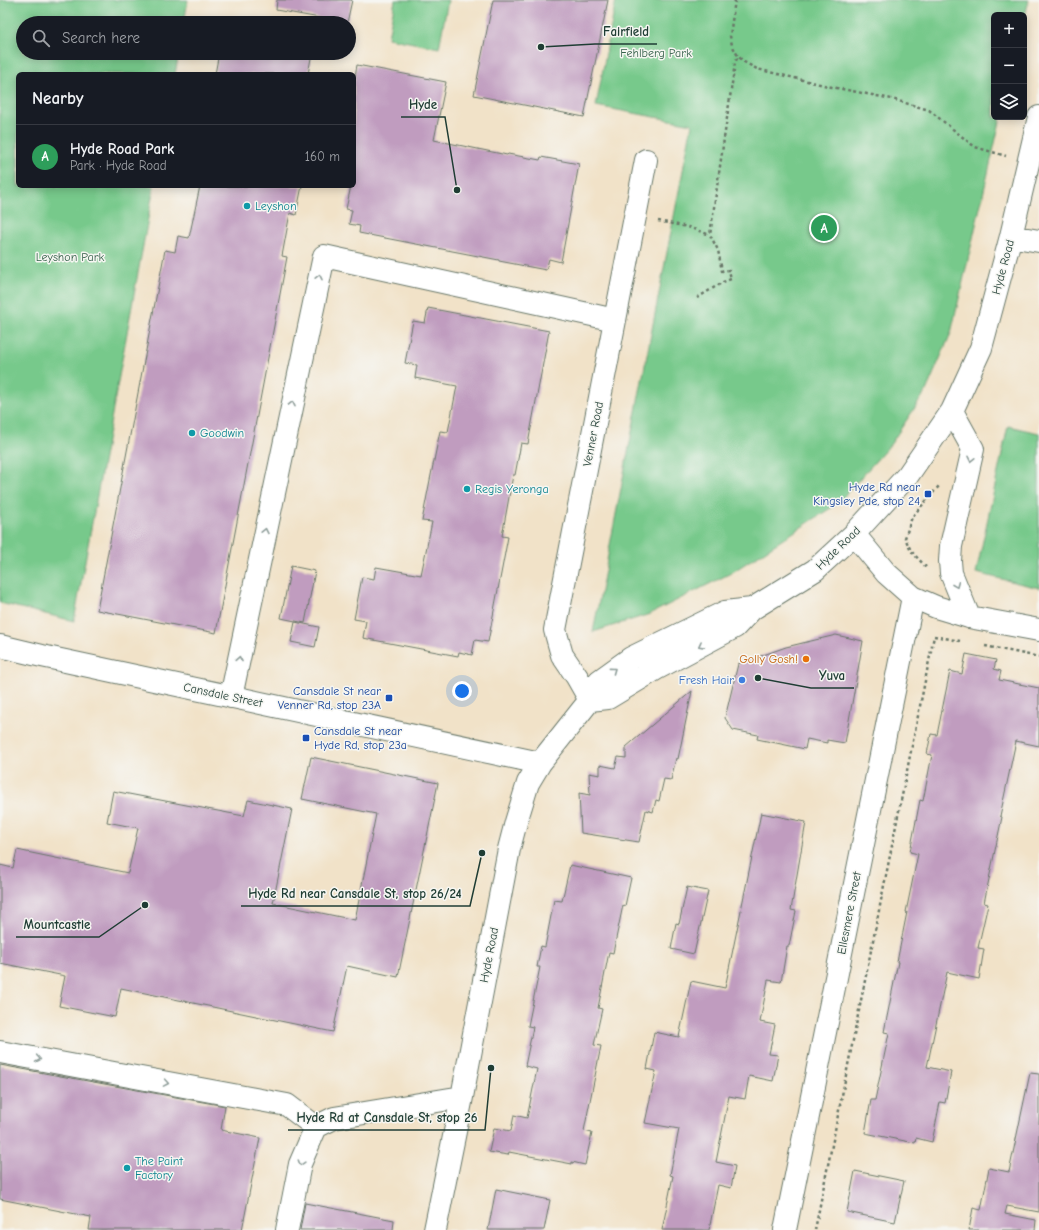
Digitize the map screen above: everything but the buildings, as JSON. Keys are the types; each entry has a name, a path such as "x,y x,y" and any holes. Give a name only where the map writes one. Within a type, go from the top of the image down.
{"street":[{"name":"Hyde Road","path":"435,1230 509,849 528,783 540,763 590,700 599,681 631,658 725,612 752,609 815,570 854,534 908,475 952,411 981,348 1011,236 1039,117"},
{"name":"Venner Road","path":"590,700 577,676 562,655 555,630 646,160"},
{"path":"1011,236 1039,241"},
{"path":"231,697 324,256 614,320"},
{"path":"952,411 973,449 950,561 950,572 969,617"},
{"path":"854,534 886,573 913,597 936,607 969,617 1039,630"},
{"name":"Ellesmere Street","path":"785,1230 913,597"},
{"name":"Cansdale Street","path":"0,646 540,763"},
{"path":"0,1052 287,1105 316,1127"},
{"path":"287,1230 300,1164 316,1127 334,1118 462,1096"}],"path":[{"path":"735,0 730,36 732,46 744,62 757,69 832,87 892,99 929,110 975,147 1006,156"},
{"path":"697,298 723,282 731,279 729,270 722,271 718,250 710,235 735,63 738,56"},
{"path":"656,221 688,227 710,235"},
{"path":"928,570 911,551 905,538 912,517 940,486"},
{"path":"815,1230 934,636"}],"green space":[{"name":"Leyshon Park","path":"0,0 188,0 185,16 16,16 16,60 178,60 175,72 16,72 16,188 154,188 74,621 0,603"},
{"path":"395,0 448,0 439,48 388,38"},
{"name":"Fehlberg Park","path":"616,0 1029,0 1026,12 991,12 991,120 1000,120 951,333 926,391 890,445 837,504 731,573 650,614 593,632 692,124 596,106"},
{"path":"1008,426 1039,433 1039,588 976,573"}],"place":[{"name":"Fairfield","path":"541,47"},
{"name":"Hyde","path":"457,190"},
{"name":"Leyshon","path":"247,206"},
{"name":"Hyde Road Park","path":"824,228"},
{"name":"Goodwin","path":"192,433"},
{"name":"Regis Yeronga","path":"467,489"},
{"name":"Hyde Rd near Kingsley Pde, stop 24","path":"928,494"},
{"name":"Golly Gosh!","path":"806,659"},
{"name":"Yuva","path":"758,678"},
{"name":"Fresh Hair","path":"742,680"},
{"name":"Cansdale St near Venner Rd, stop 23A","path":"389,698"},
{"name":"Cansdale St near Hyde Rd, stop 23a","path":"306,738"},
{"name":"Hyde Rd near Cansdale St, stop 26/24","path":"482,853"},
{"name":"Mountcastle","path":"145,905"},
{"name":"Hyde Rd at Cansdale St, stop 26","path":"491,1068"},
{"name":"The Paint Factory","path":"127,1168"}]}
